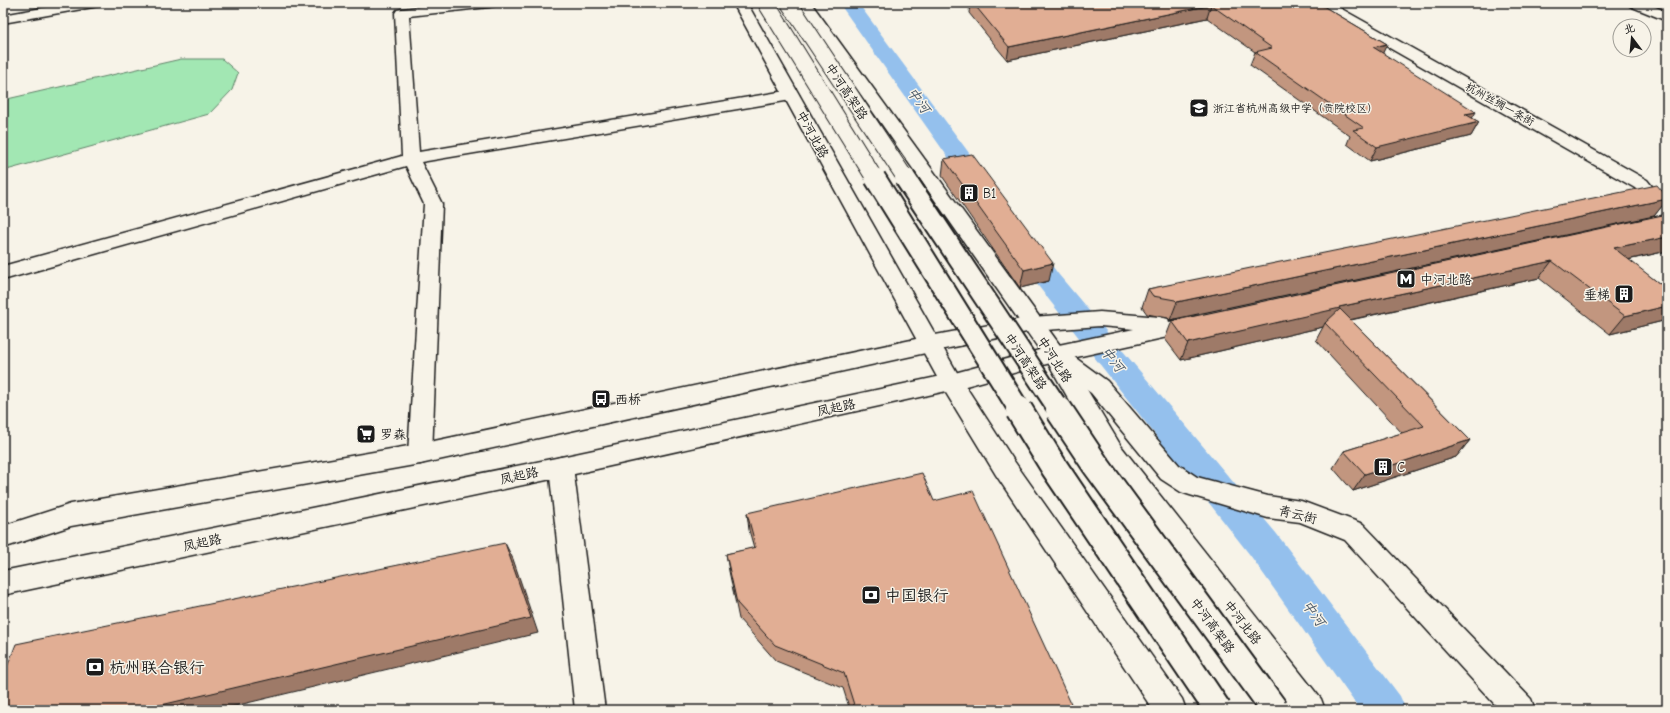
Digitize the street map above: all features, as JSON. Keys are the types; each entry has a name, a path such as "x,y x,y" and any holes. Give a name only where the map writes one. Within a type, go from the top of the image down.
{"main road":[{"path":"3,19 93,3"},
{"path":"420,454 433,204 411,159 402,14 490,3"},
{"name":"中河北路","path":"740,3 951,382 1005,468 1171,710"},
{"name":"中河高架路","path":"766,3 1054,468 1218,710"},
{"name":"中河高架路","path":"789,3 1095,464 1275,710"},
{"name":"中河北路","path":"804,3 1054,354 1112,453 1310,710"},
{"name":"杭州丝绸一条街","path":"1322,3 1642,184 1662,221"},
{"path":"1635,3 1667,17"},
{"path":"3,273 411,159 791,95"},
{"name":"凤起路","path":"3,583 560,467 951,382 1054,354 1220,318"},
{"path":"3,537 71,515 420,454 930,344 1032,324 1100,319 1181,326"},
{"name":"青云街","path":"1054,354 1099,387 1170,472 1190,486 1268,507 1301,512 1354,532 1520,710"},
{"path":"560,467 590,710"}],"green space":[{"path":"181,59 222,59 238,73 232,90 209,114 3,171 3,100"}],"building":[{"path":"973,3 1318,3 1387,44 1373,47 1476,112 1465,114 1479,122 1377,147 1353,130 1364,128 1255,52 1272,48 1211,5 1009,47"},
{"path":"972,154 1053,263 1024,270 944,159"},
{"path":"1657,185 1667,199 1177,302 1175,300 1153,296 1148,289"},
{"path":"1667,214 1667,237 1614,248 1660,284 1667,283 1667,306 1625,316 1552,261 1339,307 1340,308 1188,343 1172,321"},
{"path":"1340,309 1470,440 1365,474 1344,451 1424,426 1325,323"},
{"name":"中国银行","path":"922,473 934,501 973,491 1074,710 849,710 855,708 844,673 775,645 737,603 726,554 756,547 747,513"},
{"path":"505,543 531,618 140,710 3,710 3,677 16,644"}],"waterway":[{"name":"中河","path":"848,3 983,189"},
{"name":"中河","path":"1025,248 1049,281 1263,544 1385,710"}],"place":[{"name":"浙江省杭州高级中学（贡院校区）","path":"1199,108"},
{"name":"B1","path":"969,193"},
{"name":"中河北路","path":"1406,279"},
{"name":"垂梯","path":"1624,294"},
{"name":"西桥","path":"601,399"},
{"name":"罗森","path":"366,434"},
{"name":"C","path":"1383,467"},
{"name":"中国银行","path":"871,595"},
{"name":"杭州联合银行","path":"95,667"}]}
